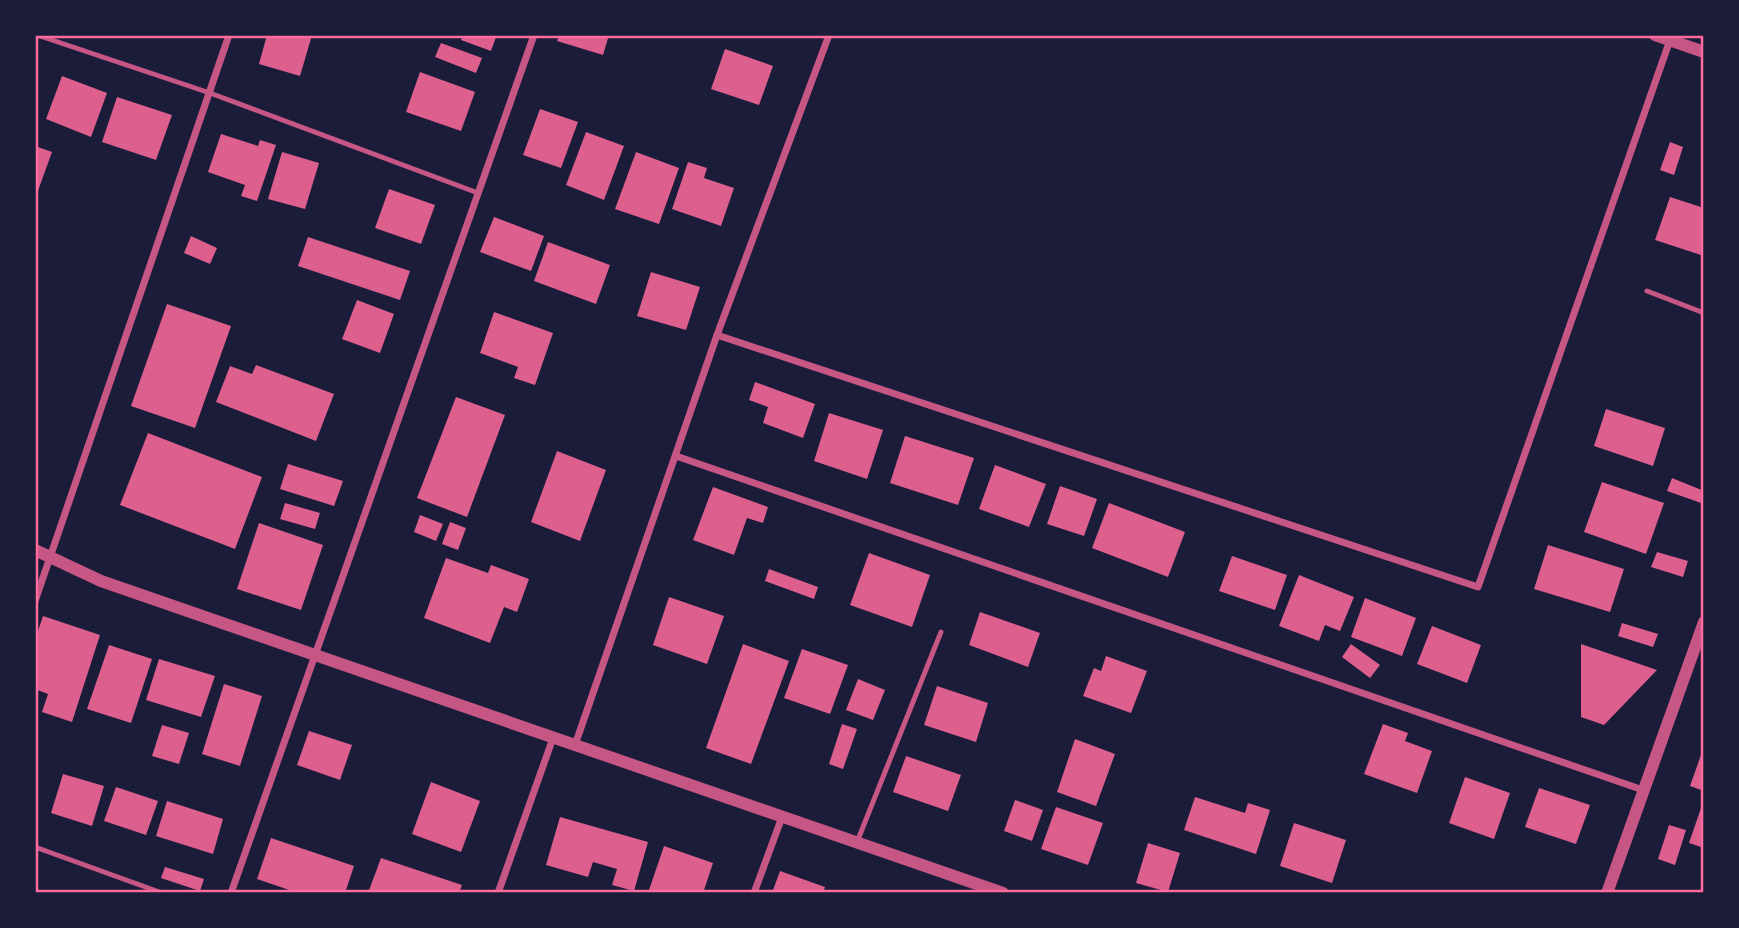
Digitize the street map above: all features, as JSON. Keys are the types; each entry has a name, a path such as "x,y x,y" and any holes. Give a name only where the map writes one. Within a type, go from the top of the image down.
{"street":[{"path":"35,601 229,35"},
{"path":"231,893 534,35"},
{"path":"575,745 718,335 829,35"},
{"path":"1655,35 1704,52"},
{"path":"718,335 1478,587 1670,40"},
{"path":"676,456 1643,790"},
{"path":"35,550 51,555 101,581 1003,893"},
{"path":"1607,893 1704,622"},
{"path":"498,893 553,738"},
{"path":"754,893 782,817"}],"lane":[{"path":"37,35 210,93 478,193"},
{"path":"1647,291 1704,313"},
{"path":"857,842 941,632"},
{"path":"35,847 162,893"}],"building":[{"path":"267,35 312,35 300,76 259,64"},
{"path":"463,35 496,37 491,51 461,40"},
{"path":"559,35 609,35 603,55 557,41"},
{"path":"441,43 482,58 476,73 435,57"},
{"path":"725,49 773,66 759,105 711,89"},
{"path":"420,72 475,92 461,131 406,112"},
{"path":"62,76 107,93 91,137 46,119"},
{"path":"117,97 172,115 156,160 102,142"},
{"path":"540,109 578,122 561,168 523,155"},
{"path":"586,132 624,146 604,200 566,185"},
{"path":"221,134 258,146 260,140 276,145 257,201 241,196 245,185 208,172"},
{"path":"1670,142 1683,147 1674,175 1660,170"},
{"path":"35,146 52,152 35,199"},
{"path":"282,152 319,163 305,209 268,199"},
{"path":"636,152 679,168 659,224 615,209"},
{"path":"688,162 707,168 704,178 734,188 721,226 672,209"},
{"path":"389,189 435,205 421,244 375,228"},
{"path":"1670,197 1704,208 1704,256 1655,240"},
{"path":"494,217 544,236 531,271 480,252"},
{"path":"191,236 217,248 210,264 184,253"},
{"path":"308,237 410,271 400,300 298,266"},
{"path":"548,242 610,265 596,304 534,281"},
{"path":"651,272 700,287 686,330 637,316"},
{"path":"357,300 394,314 380,353 342,339"},
{"path":"167,304 231,326 195,428 131,406"},
{"path":"494,312 553,333 535,385 514,378 518,367 480,353"},
{"path":"256,365 334,394 316,441 216,402 230,366 252,374"},
{"path":"755,382 815,404 803,438 763,423 768,407 749,400"},
{"path":"456,397 505,415 467,517 417,498"},
{"path":"1606,409 1665,428 1653,466 1594,446"},
{"path":"829,413 883,430 867,479 814,461"},
{"path":"148,433 262,477 235,549 120,505"},
{"path":"905,436 974,458 958,505 890,483"},
{"path":"557,451 606,470 580,541 531,522"},
{"path":"288,464 343,481 334,506 280,489"},
{"path":"995,465 1046,484 1029,527 979,509"},
{"path":"1672,478 1704,491 1704,504 1667,491"},
{"path":"1602,482 1664,503 1646,554 1584,532"},
{"path":"1060,486 1097,499 1084,536 1047,524"},
{"path":"713,487 768,507 763,523 747,518 734,555 693,540"},
{"path":"285,503 320,513 315,529 280,519"},
{"path":"1109,503 1185,532 1168,577 1092,548"},
{"path":"420,515 443,524 436,541 414,532"},
{"path":"450,522 466,528 458,550 442,544"},
{"path":"259,523 323,545 301,610 237,589"},
{"path":"1548,545 1624,569 1610,612 1534,589"},
{"path":"1657,552 1688,561 1683,577 1651,567"},
{"path":"869,553 930,575 912,627 850,605"},
{"path":"1232,556 1287,575 1275,610 1219,591"},
{"path":"446,558 488,573 491,565 529,579 517,612 504,607 490,643 424,618"},
{"path":"769,569 818,587 814,599 765,581"},
{"path":"1299,575 1354,597 1340,631 1325,625 1319,641 1279,626"},
{"path":"669,597 724,616 707,664 653,645"},
{"path":"1365,598 1416,618 1402,656 1351,637"},
{"path":"980,612 1040,633 1028,667 969,645"},
{"path":"43,616 100,635 72,722 42,712 48,694 35,689 35,640"},
{"path":"1622,623 1658,634 1653,647 1618,636"},
{"path":"1432,626 1481,645 1467,683 1417,664"},
{"path":"743,644 789,661 751,764 706,748"},
{"path":"1351,644 1380,665 1370,678 1342,657"},
{"path":"1581,644 1657,670 1604,725 1581,717"},
{"path":"109,645 152,659 131,723 87,709"},
{"path":"802,649 848,665 830,714 784,698"},
{"path":"1106,656 1147,671 1131,713 1083,696 1094,668 1101,671"},
{"path":"159,659 215,676 201,717 146,700"},
{"path":"858,679 885,690 873,720 846,710"},
{"path":"224,684 262,696 240,766 202,754"},
{"path":"937,686 988,703 976,742 924,725"},
{"path":"842,724 857,729 843,769 829,764"},
{"path":"1383,724 1408,733 1405,741 1432,751 1417,793 1364,774"},
{"path":"162,725 189,733 179,764 152,756"},
{"path":"309,731 352,745 340,780 297,765"},
{"path":"1075,739 1115,754 1096,806 1057,792"},
{"path":"1702,752 1704,753 1704,791 1690,786"},
{"path":"906,756 961,775 948,811 893,792"},
{"path":"63,774 104,786 92,826 51,813"},
{"path":"1465,777 1510,793 1494,839 1449,823"},
{"path":"431,782 480,801 461,852 412,834"},
{"path":"116,787 158,801 146,835 104,821"},
{"path":"1539,788 1590,805 1576,844 1525,827"},
{"path":"1195,797 1245,813 1248,803 1270,810 1256,854 1184,830"},
{"path":"1015,800 1043,810 1032,841 1004,831"},
{"path":"167,801 223,819 213,854 156,836"},
{"path":"1704,805 1704,848 1689,843"},
{"path":"1056,807 1103,823 1088,865 1041,849"},
{"path":"560,817 648,842 634,891 612,885 617,869 593,862 588,877 546,865"},
{"path":"1294,823 1346,840 1332,883 1280,866"},
{"path":"1669,825 1686,830 1675,865 1658,859"},
{"path":"271,838 354,866 345,893 298,893 257,879"},
{"path":"1148,843 1180,853 1168,892 1136,883"},
{"path":"664,846 713,863 703,893 648,893"},
{"path":"381,858 462,885 459,893 368,893"},
{"path":"165,867 204,879 200,891 161,878"},
{"path":"780,871 825,887 823,893 772,893"}]}
